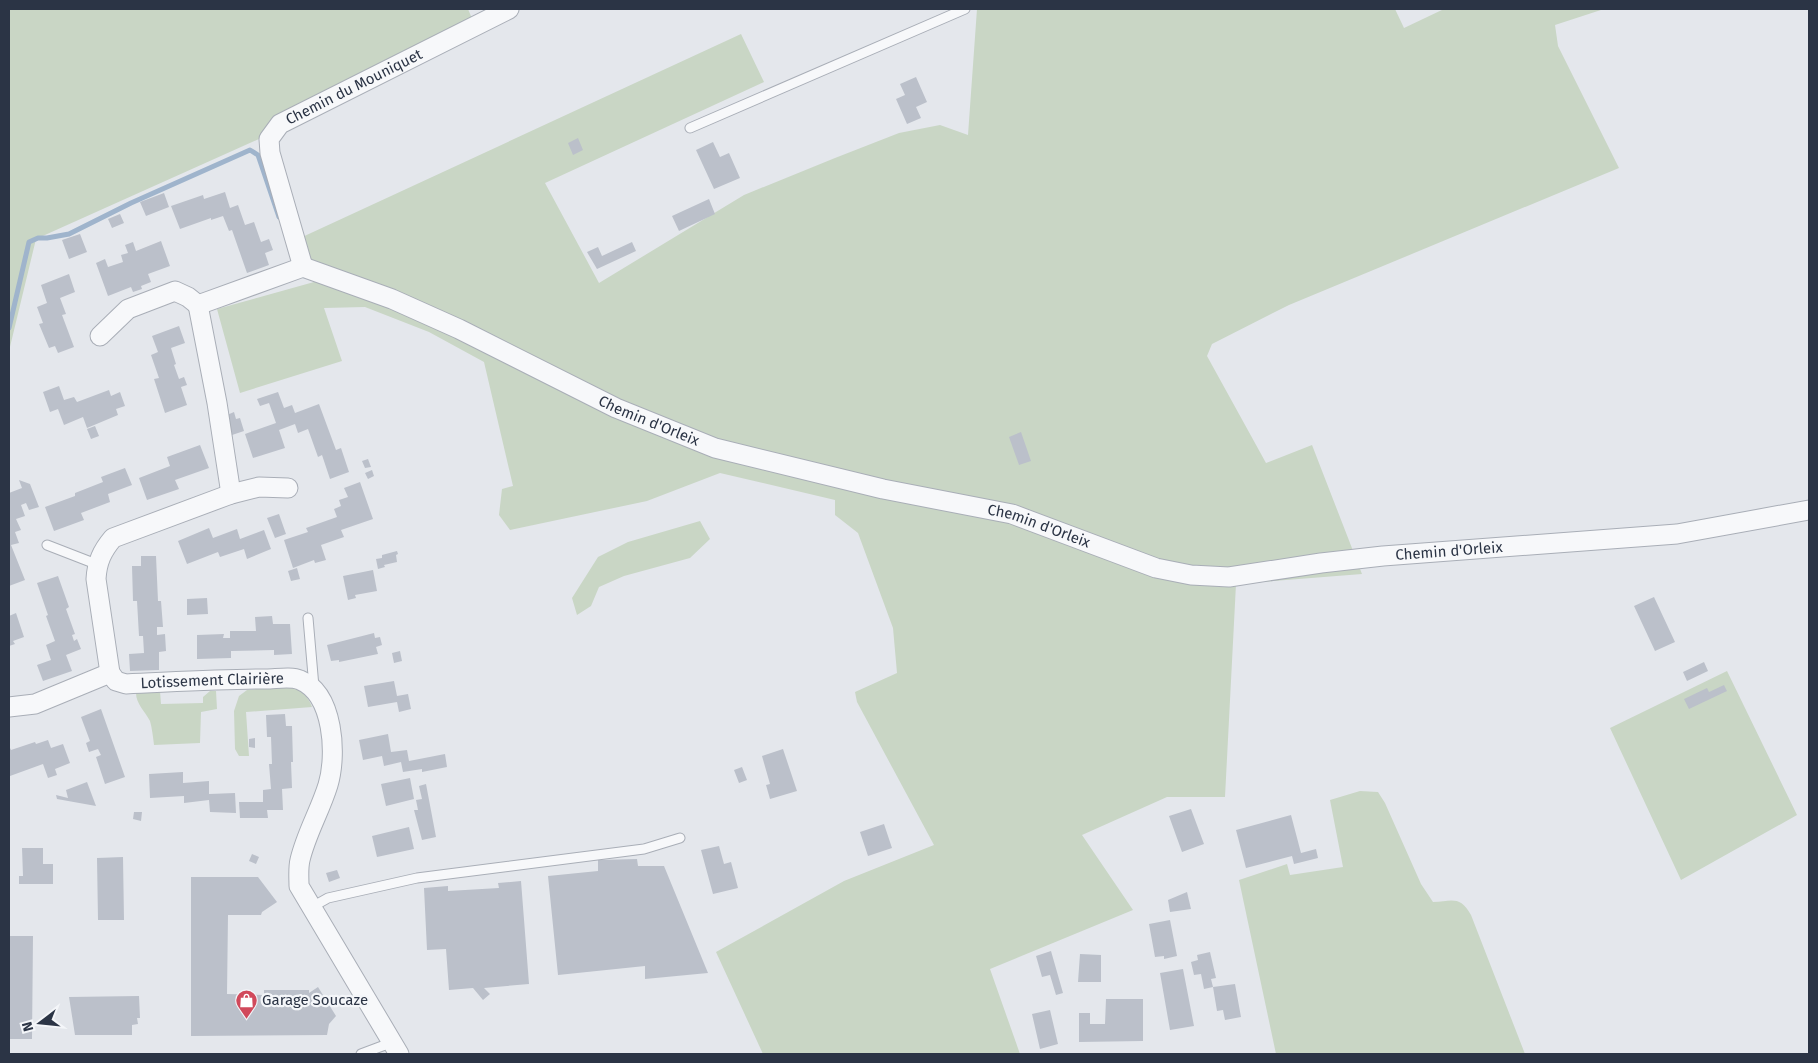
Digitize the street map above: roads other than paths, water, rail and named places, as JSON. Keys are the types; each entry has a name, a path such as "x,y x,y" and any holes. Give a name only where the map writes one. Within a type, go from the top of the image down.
{"street":[{"name":"Chemin du Mouniquet","path":"303,268 270,153 270,139 280,124 509,9"},
{"path":"198,305 303,268"},
{"name":"Chemin d'Orleix","path":"303,268 392,299 459,329 616,408 715,448 883,489 1012,514 1156,568 1191,576 1228,577 1383,556 1677,534 1809,510"},
{"path":"100,336 128,309 175,291 188,297 198,305 217,403 231,494"},
{"path":"9,707 35,704 110,673 96,579 96,564 104,548 113,538 231,494 259,487 288,488"},
{"name":"Lotissement Clairière","path":"110,673 116,681 126,684 225,679 298,679 314,690"},
{"path":"314,690 322,700 327,714 333,748 328,785 308,835 300,862 299,886 396,1048"}],"lane":[{"path":"690,128 965,9"},
{"path":"47,544 96,564"},
{"path":"308,618 314,690"},
{"path":"312,908 328,898 417,878 644,849 680,838"},
{"path":"361,1054 396,1048"}],"waterway":[{"path":"9,328 29,242 38,238 69,234 131,203 250,150 258,155 279,217"}],"place":[{"name":"Garage Soucaze","path":"246,1019"}]}
